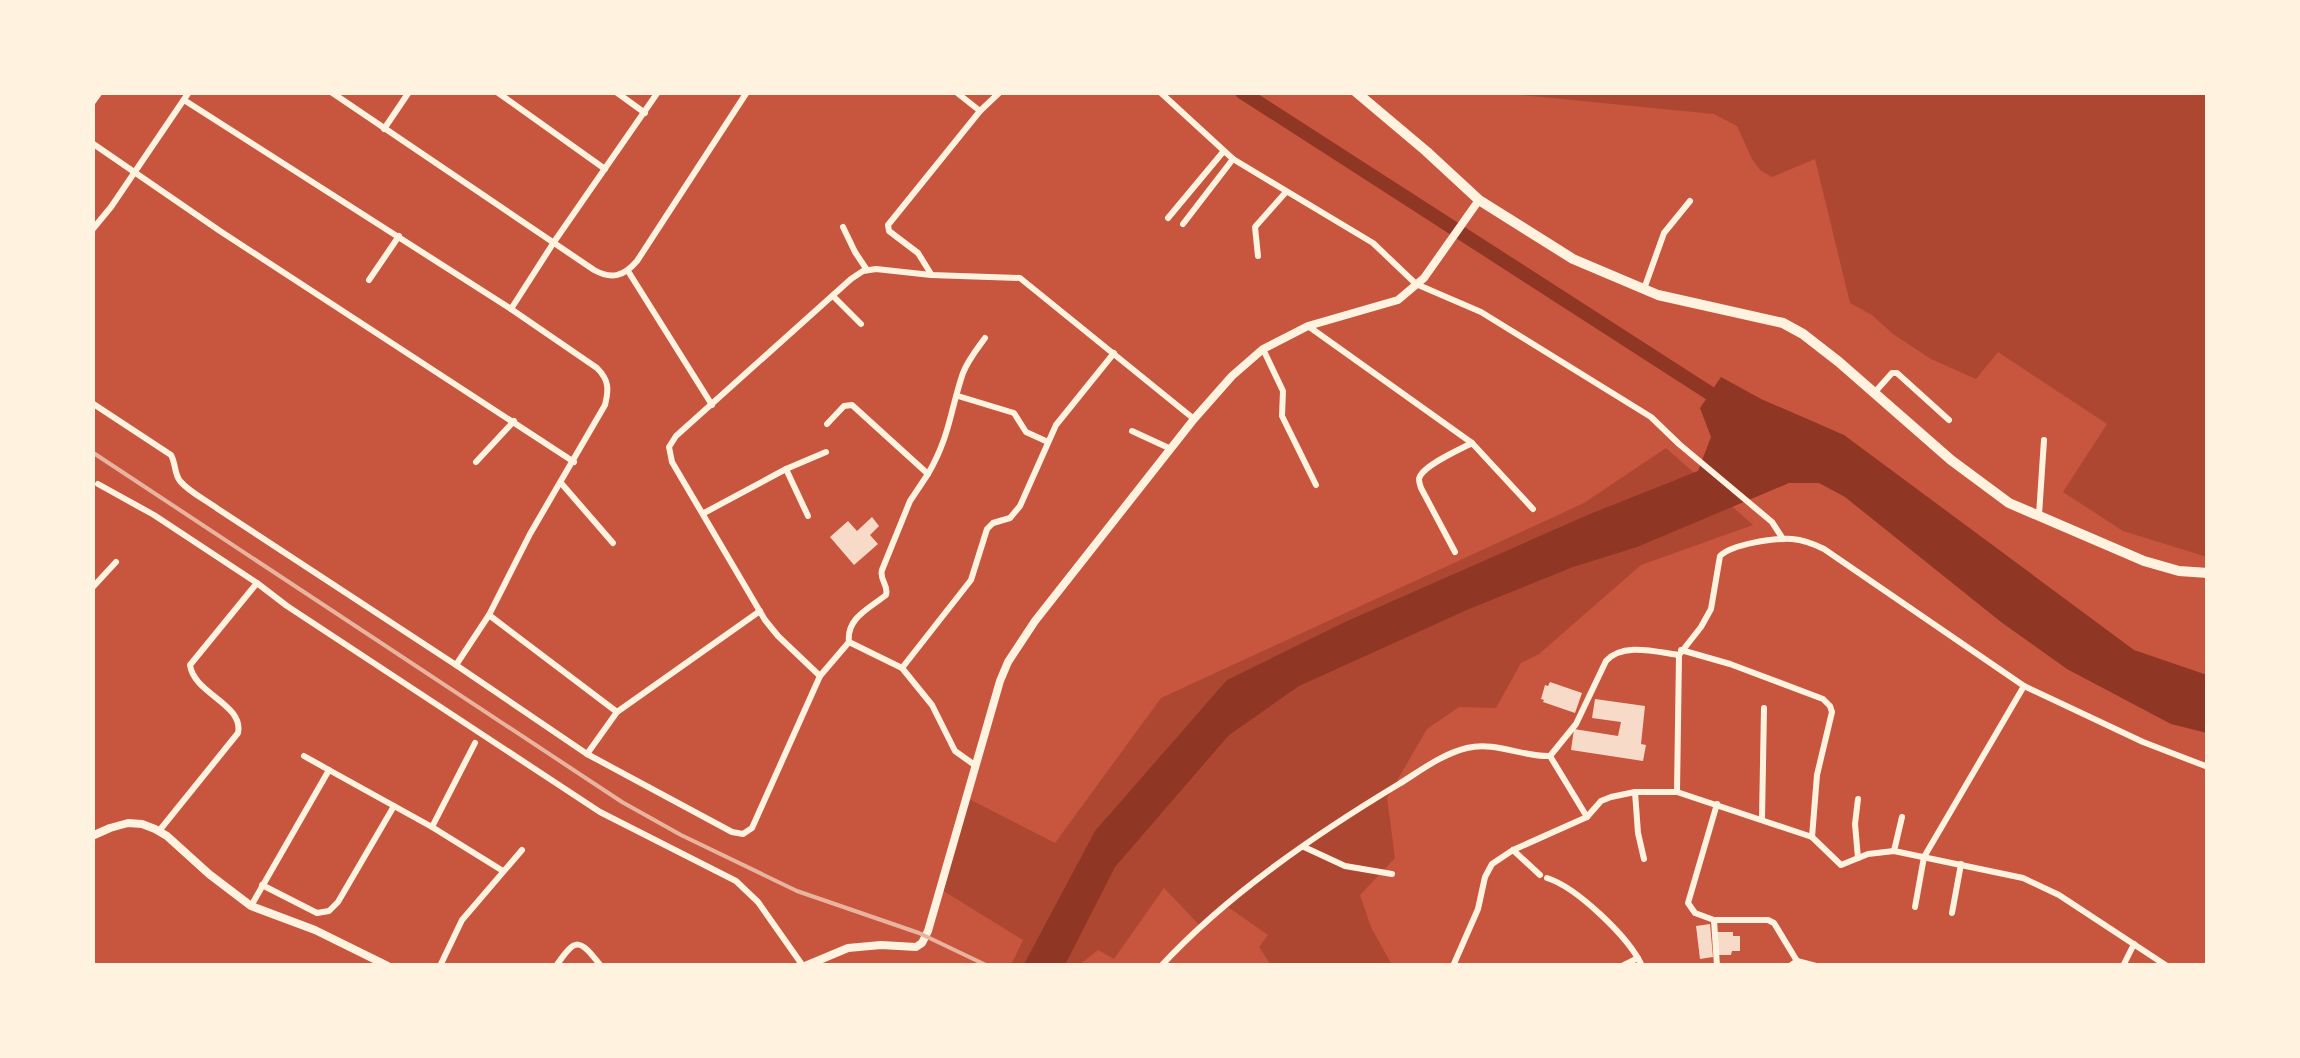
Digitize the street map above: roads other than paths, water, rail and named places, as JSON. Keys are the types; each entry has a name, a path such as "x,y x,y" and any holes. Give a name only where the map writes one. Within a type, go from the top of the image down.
{"main road":[{"path":"1356,92 1426,151 1476,204 1573,259 1644,290 1783,323 1840,362 1951,460 2016,507 2144,561 2208,573"}],"street":[{"path":"92,103 100,92"},
{"path":"330,92 604,276 628,272 747,92"},
{"path":"384,130 409,92"},
{"path":"497,92 605,168"},
{"path":"616,92 645,113"},
{"path":"511,309 658,92"},
{"path":"956,92 980,111"},
{"path":"932,275 918,254 888,226 980,111 1000,92"},
{"path":"1160,92 1232,159 1373,243 1420,281 1481,312 1651,417 1772,522 1784,539"},
{"path":"92,230 187,96 511,309 583,358 607,381 606,406 522,548 490,615 456,665"},
{"path":"92,143 574,462"},
{"path":"1168,218 1223,152"},
{"path":"1183,224 1232,159"},
{"path":"1258,256 1255,227 1286,192"},
{"path":"1644,290 1664,233 1690,201"},
{"path":"94,485 154,515 561,788 632,830 736,881 758,902 804,966 848,948 916,947 928,931 1000,681 1018,645 1223,384 1263,349 1308,326 1392,303 1420,281 1476,204"},
{"path":"843,227 867,270"},
{"path":"369,280 399,236"},
{"path":"820,676 778,636 760,611 672,462 669,448 676,436 851,279 876,269 1020,278 1194,419"},
{"path":"628,272 712,405"},
{"path":"833,296 861,324"},
{"path":"1308,326 1472,443 1533,509"},
{"path":"977,767 955,752 932,705 902,668 849,642 847,635 852,623 887,592 882,570 910,500 941,452 964,370 985,338"},
{"path":"1263,349 1284,391 1282,416 1316,485"},
{"path":"902,668 971,580 986,529 993,522 1010,518 1020,506 1056,424 1114,353"},
{"path":"1874,393 1892,373 1897,373 1949,420"},
{"path":"958,396 1014,412 1026,432 1048,442"},
{"path":"92,403 171,455 180,480 218,508 586,754 732,832 746,833 755,824 820,676 849,642"},
{"path":"827,424 844,406 852,405 928,474"},
{"path":"476,462 514,422"},
{"path":"1132,431 1171,449"},
{"path":"2039,517 2044,440"},
{"path":"1455,552 1419,480 1430,466 1472,443"},
{"path":"704,513 826,452"},
{"path":"786,469 808,516"},
{"path":"561,483 614,543"},
{"path":"1677,792 1680,652 1710,609 1721,554 1784,539 1824,549 2024,686 2143,742 2208,766"},
{"path":"92,588 116,562"},
{"path":"159,831 238,733 236,717 193,677 190,666 257,584"},
{"path":"586,754 617,712 760,611"},
{"path":"490,615 617,712"},
{"path":"1550,756 1576,724 1609,657 1620,651 1680,652 1730,664 1824,699 1830,706 1832,712 1817,775 1812,837"},
{"path":"1915,907 1924,857 2024,686"},
{"path":"1762,819 1764,708"},
{"path":"432,827 476,743"},
{"path":"1161,966 1216,914 1302,847 1459,750 1487,746 1550,756 1587,817"},
{"path":"304,756 503,871"},
{"path":"250,906 329,770"},
{"path":"1635,792 1644,859"},
{"path":"1453,966 1478,909 1488,871 1500,857 1587,817 1604,799 1635,792 1677,792 1762,819 1812,837 1839,864 1868,854 1894,851 2022,878 2042,885 2168,966"},
{"path":"1858,799 1858,858"},
{"path":"1717,804 1688,902 1694,913 1714,920 1774,922 1794,964 1816,966"},
{"path":"262,885 318,912 329,910 338,902 394,806"},
{"path":"1894,851 1902,818"},
{"path":"94,832 128,823 159,831 250,906 315,930 388,966"},
{"path":"1302,847 1345,866 1392,874"},
{"path":"440,966 462,920 522,850"},
{"path":"1513,850 1543,876 1575,892 1621,936 1640,962 1622,966"},
{"path":"1952,913 1961,864"},
{"path":"1714,920 1717,966"},
{"path":"556,966 574,943 590,952 602,966"},
{"path":"2123,966 2134,944"}],"waterway":[{"path":"1242,92 1725,403"}],"railway":[{"path":"92,452 622,802 797,891 919,933 988,966"}]}
